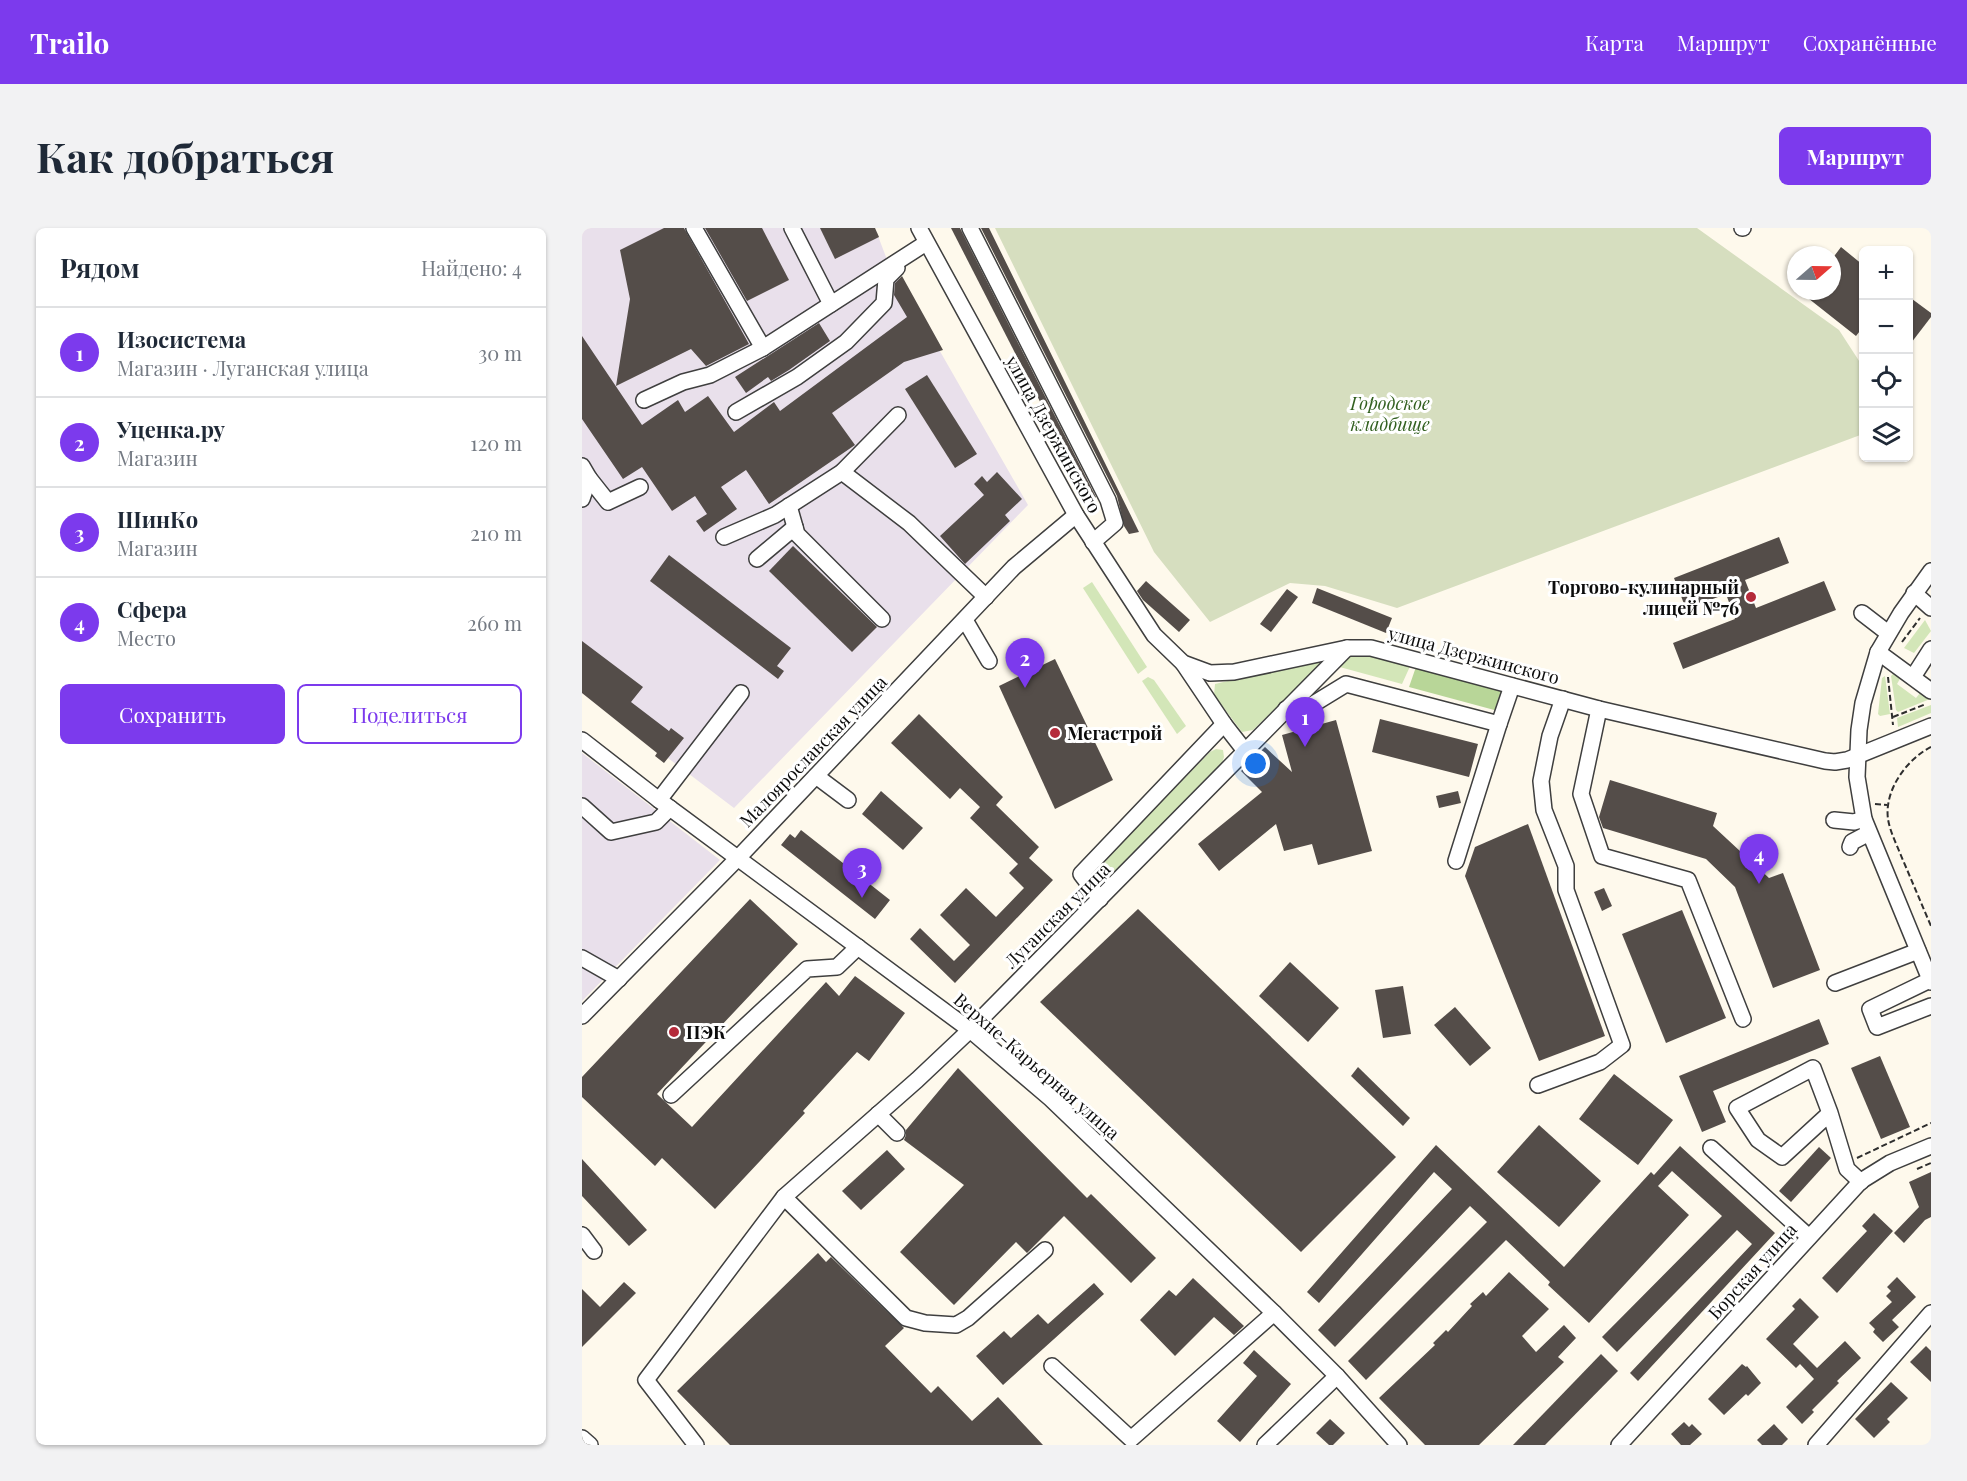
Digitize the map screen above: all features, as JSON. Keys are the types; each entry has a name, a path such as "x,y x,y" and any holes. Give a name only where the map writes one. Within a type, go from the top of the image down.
{"street":[{"path":"694,228 763,348"},
{"path":"792,228 831,304"},
{"name":"улица Дзержинского","path":"919,228 1076,515 1154,635 1183,663 1210,673 1234,672 1347,648 1371,648 1599,710 1836,762 1857,756 1931,726"},
{"path":"970,228 1108,500 1115,523 1093,542"},
{"path":"644,400 683,382 710,375 763,348 926,243"},
{"path":"736,412 797,377 846,342 884,303 886,279 898,267 900,260"},
{"path":"724,537 775,515 842,472 898,415"},
{"path":"586,472 608,502 640,487"},
{"path":"582,498 586,472"},
{"path":"842,472 909,524 986,597"},
{"path":"789,506 797,534 882,619"},
{"name":"Малоярославская улица","path":"582,1016 738,858 1014,567 1076,515"},
{"path":"757,559 795,527"},
{"path":"1931,572 1914,593 1878,652 1863,703 1857,756 1858,791 1867,826 1931,981 1870,1009 1877,1027 1931,1006"},
{"path":"1914,593 1931,608"},
{"path":"1862,613 1888,633"},
{"path":"964,620 990,661"},
{"name":"Луганская улица","path":"696,1445 646,1380 784,1197 970,1030 1347,648"},
{"path":"1913,677 1931,648"},
{"path":"1878,652 1931,693"},
{"path":"1183,663 1245,751"},
{"path":"1286,709 1297,714 1346,684 1499,724"},
{"path":"1456,861 1512,686"},
{"path":"582,806 611,832 656,822 664,804 741,693"},
{"path":"1539,1085 1600,1062 1622,1045 1566,890 1566,866 1544,810 1541,781 1550,736 1563,699"},
{"path":"1599,710 1581,794 1602,855 1688,880 1743,1019"},
{"path":"1100,899 1081,874 1224,724"},
{"name":"Верхне-Карьерная улица","path":"582,741 970,1030 1051,1099 1274,1313 1337,1376 1399,1445"},
{"path":"816,776 848,800"},
{"path":"1834,820 1867,826"},
{"path":"1850,847 1867,826"},
{"path":"671,1095 807,969 837,967 858,947"},
{"path":"1835,982 1918,951"},
{"path":"582,958 619,979"},
{"path":"1830,1113 1782,1157 1758,1140 1737,1108 1813,1068 1830,1113 1847,1169 1861,1182"},
{"path":"878,1114 897,1133"},
{"name":"Борская улица","path":"1619,1445 1861,1182 1890,1163 1931,1146"},
{"path":"1711,1148 1809,1237"},
{"path":"784,1197 906,1318 925,1323 956,1325 968,1318 1045,1250"},
{"path":"582,1235 594,1251"},
{"path":"1052,1366 1131,1439 1274,1313"},
{"path":"1816,1445 1931,1313"},
{"path":"1265,1445 1337,1376"},
{"path":"582,1438 590,1445"}],"path":[{"path":"1893,717 1931,693"},
{"path":"1931,747 1917,756 1904,771 1888,802 1890,828 1931,926"},
{"path":"1913,751 1917,756"},
{"path":"1847,1169 1858,1156 1931,1123"},
{"path":"1911,1171 1931,1163"}],"shaded area":[{"path":"582,228 875,228 886,257 1028,505 734,808 582,693"},
{"path":"582,753 720,860 582,1001"}],"green space":[{"name":"Городское кладбище","path":"995,228 1697,228 1787,293 1787,300 1797,300 1839,330 1859,361 1859,435 1397,608 1325,586 1290,583 1210,622 1154,552"},
{"path":"1092,582 1147,667 1138,674 1083,588"},
{"path":"1925,620 1931,631 1914,653 1904,648"},
{"path":"1356,652 1412,662 1402,684 1336,666"},
{"path":"1329,657 1253,730 1242,732 1214,695 1215,684"},
{"path":"1417,664 1504,690 1498,711 1409,687"},
{"path":"1893,674 1901,677 1897,684 1916,698 1920,693 1930,699 1898,712 1891,676"},
{"path":"1885,676 1890,714 1880,716 1878,714 1882,678"},
{"path":"1148,677 1154,680 1186,726 1177,734 1142,681"},
{"path":"1931,705 1931,713 1898,727 1897,718"},
{"path":"1216,749 1223,750 1222,763 1119,871 1113,874 1107,872 1106,859 1210,752"}],"building":[{"path":"664,228 684,228 749,344 706,366 691,349 616,386 630,299 620,250"},
{"path":"705,228 762,228 789,280 747,301"},
{"path":"820,228 875,228 879,237 835,259"},
{"path":"951,228 960,228 1096,497 1091,501"},
{"path":"981,228 989,228 1139,532 1129,534 1124,526 1117,496"},
{"path":"1841,247 1859,262 1859,332 1856,336 1810,300 1841,300"},
{"path":"902,276 943,350 904,362 832,413 855,445 769,504 746,470 721,487 737,509 704,532 696,521 707,514 695,496 672,511 642,467 623,479 582,419 582,336 642,425 678,400 685,412 708,396 734,432 774,402 780,411 907,317 894,295 895,283"},
{"path":"1913,300 1931,313 1931,317 1913,340"},
{"path":"819,323 830,341 789,370 771,381 768,377 746,393 735,377"},
{"path":"927,375 977,454 955,468 905,389"},
{"path":"997,472 1022,499 1005,515 1010,521 965,564 940,536 984,495 974,484 982,476 987,482"},
{"path":"1779,537 1789,563 1745,580 1756,608 1824,581 1836,610 1683,669 1673,643 1735,619 1726,594 1686,609 1674,578"},
{"path":"793,546 877,627 852,652 769,571"},
{"path":"669,555 791,648 777,666 784,671 778,679 650,581"},
{"path":"1146,581 1190,620 1179,632 1143,600 1137,591"},
{"path":"1317,588 1392,618 1386,633 1312,603"},
{"path":"1287,589 1298,597 1271,632 1260,624"},
{"path":"582,641 643,687 631,702 669,731 671,728 684,738 664,763 655,756 657,753 582,693"},
{"name":"Мегастрой","path":"1055,659 1113,780 1055,809 999,686"},
{"path":"919,714 1003,797 996,805 1039,847 1029,858 1053,880 955,983 910,939 920,928 954,961 970,945 940,915 966,888 996,917 1024,888 1009,873 1018,864 970,818 980,807 960,788 950,799 891,743"},
{"path":"1380,719 1478,744 1469,777 1372,752"},
{"path":"1336,720 1372,851 1318,865 1312,844 1284,851 1276,824 1219,871 1198,844 1262,792 1241,771 1265,747 1292,772 1282,735"},
{"path":"1610,780 1717,813 1713,826 1769,878 1783,873 1820,970 1773,988 1735,887 1706,859 1603,828 1599,817"},
{"path":"881,791 923,828 903,850 862,814"},
{"path":"1458,791 1461,803 1439,808 1436,796"},
{"path":"1528,824 1605,1036 1539,1061 1465,876 1475,847"},
{"path":"801,830 890,900 875,919 781,845 790,834 795,838"},
{"path":"1604,888 1612,906 1602,911 1594,892"},
{"path":"750,899 798,944 657,1094 692,1127 826,982 839,996 855,976 905,1013 869,1061 857,1052 803,1111 805,1113 715,1209 662,1158 655,1166 582,1097 582,1077"},
{"path":"1138,909 1396,1157 1301,1252 1040,1002"},
{"path":"1682,910 1726,1018 1666,1043 1622,934"},
{"path":"1290,962 1339,1008 1308,1042 1259,996"},
{"path":"1403,986 1411,1034 1383,1038 1375,990"},
{"path":"1455,1007 1491,1048 1470,1066 1434,1025"},
{"path":"1819,1019 1829,1044 1713,1091 1726,1122 1702,1132 1679,1076"},
{"path":"1880,1056 1910,1127 1881,1139 1851,1068"},
{"path":"1358,1067 1410,1118 1403,1126 1351,1076"},
{"path":"958,1068 1087,1198 1091,1194 1156,1258 1131,1283 1064,1216 1027,1253 1016,1242 954,1305 900,1252 964,1185 904,1140 906,1130"},
{"path":"1614,1074 1673,1120 1638,1165 1579,1119"},
{"path":"1539,1125 1601,1181 1559,1227 1497,1172"},
{"path":"1436,1145 1564,1267 1651,1172 1654,1175 1680,1146 1775,1233 1638,1381 1630,1373 1752,1244 1737,1230 1617,1352 1602,1337 1722,1216 1672,1171 1658,1186 1689,1215 1589,1323 1548,1285 1550,1282 1506,1240 1366,1380 1348,1361 1487,1222 1470,1206 1335,1347 1318,1330 1452,1189 1434,1172 1319,1303 1307,1292"},
{"path":"1819,1147 1831,1158 1791,1202 1779,1191"},
{"path":"887,1150 905,1169 861,1210 842,1191"},
{"path":"582,1159 647,1230 629,1246 582,1196"},
{"path":"1931,1172 1931,1217 1925,1220 1904,1243 1894,1233 1919,1207 1909,1182"},
{"path":"1874,1213 1893,1231 1837,1293 1822,1278 1867,1231 1862,1226"},
{"path":"818,1253 826,1262 831,1257 904,1328 885,1346 931,1393 938,1386 972,1421 998,1397 1043,1445 730,1445 677,1391"},
{"path":"1509,1272 1549,1309 1522,1336 1536,1352 1564,1325 1576,1338 1558,1357 1564,1362 1479,1445 1425,1445 1379,1398 1435,1345 1433,1343 1446,1330 1448,1332 1472,1306 1470,1304 1483,1292 1486,1296"},
{"path":"1897,1277 1916,1297 1892,1320 1899,1327 1883,1342 1873,1332 1875,1329 1869,1323 1892,1302 1886,1296 1891,1291 1887,1287"},
{"path":"1193,1278 1244,1326 1234,1335 1214,1317 1175,1356 1140,1320 1169,1290 1176,1296"},
{"path":"624,1282 636,1293 582,1347 582,1289 600,1307"},
{"path":"1094,1283 1104,1294 1003,1385 976,1356 1004,1331 1011,1338 1038,1314 1048,1324"},
{"path":"1800,1298 1819,1317 1793,1344 1817,1368 1845,1341 1861,1358 1837,1381 1839,1383 1812,1410 1814,1412 1802,1424 1786,1407 1814,1379 1800,1364 1796,1368 1766,1339 1795,1309 1792,1306"},
{"path":"1926,1346 1931,1351 1931,1382 1910,1362"},
{"path":"1254,1350 1291,1384 1240,1442 1217,1421 1257,1376 1243,1363"},
{"path":"1601,1354 1618,1371 1545,1445 1513,1445"},
{"path":"1742,1364 1747,1366 1761,1383 1724,1415 1708,1399"},
{"path":"1891,1382 1908,1398 1887,1419 1890,1422 1874,1438 1855,1419"},
{"path":"1330,1419 1345,1433 1333,1445 1329,1445 1316,1433"},
{"path":"1684,1422 1689,1427 1692,1424 1702,1434 1690,1445 1681,1445 1671,1434"},
{"path":"1774,1424 1788,1439 1782,1445 1762,1445 1757,1440"}],"place":[{"name":"Торгово-кулинарный лицей №76","path":"1751,597"},
{"name":"Уценка.ру","path":"1025,688"},
{"name":"Мегастрой","path":"1055,733"},
{"name":"Изосистема","path":"1305,747"},
{"name":"Сфера","path":"1759,884"},
{"name":"ШинКо","path":"862,898"},
{"name":"ПЭК","path":"674,1032"}]}
